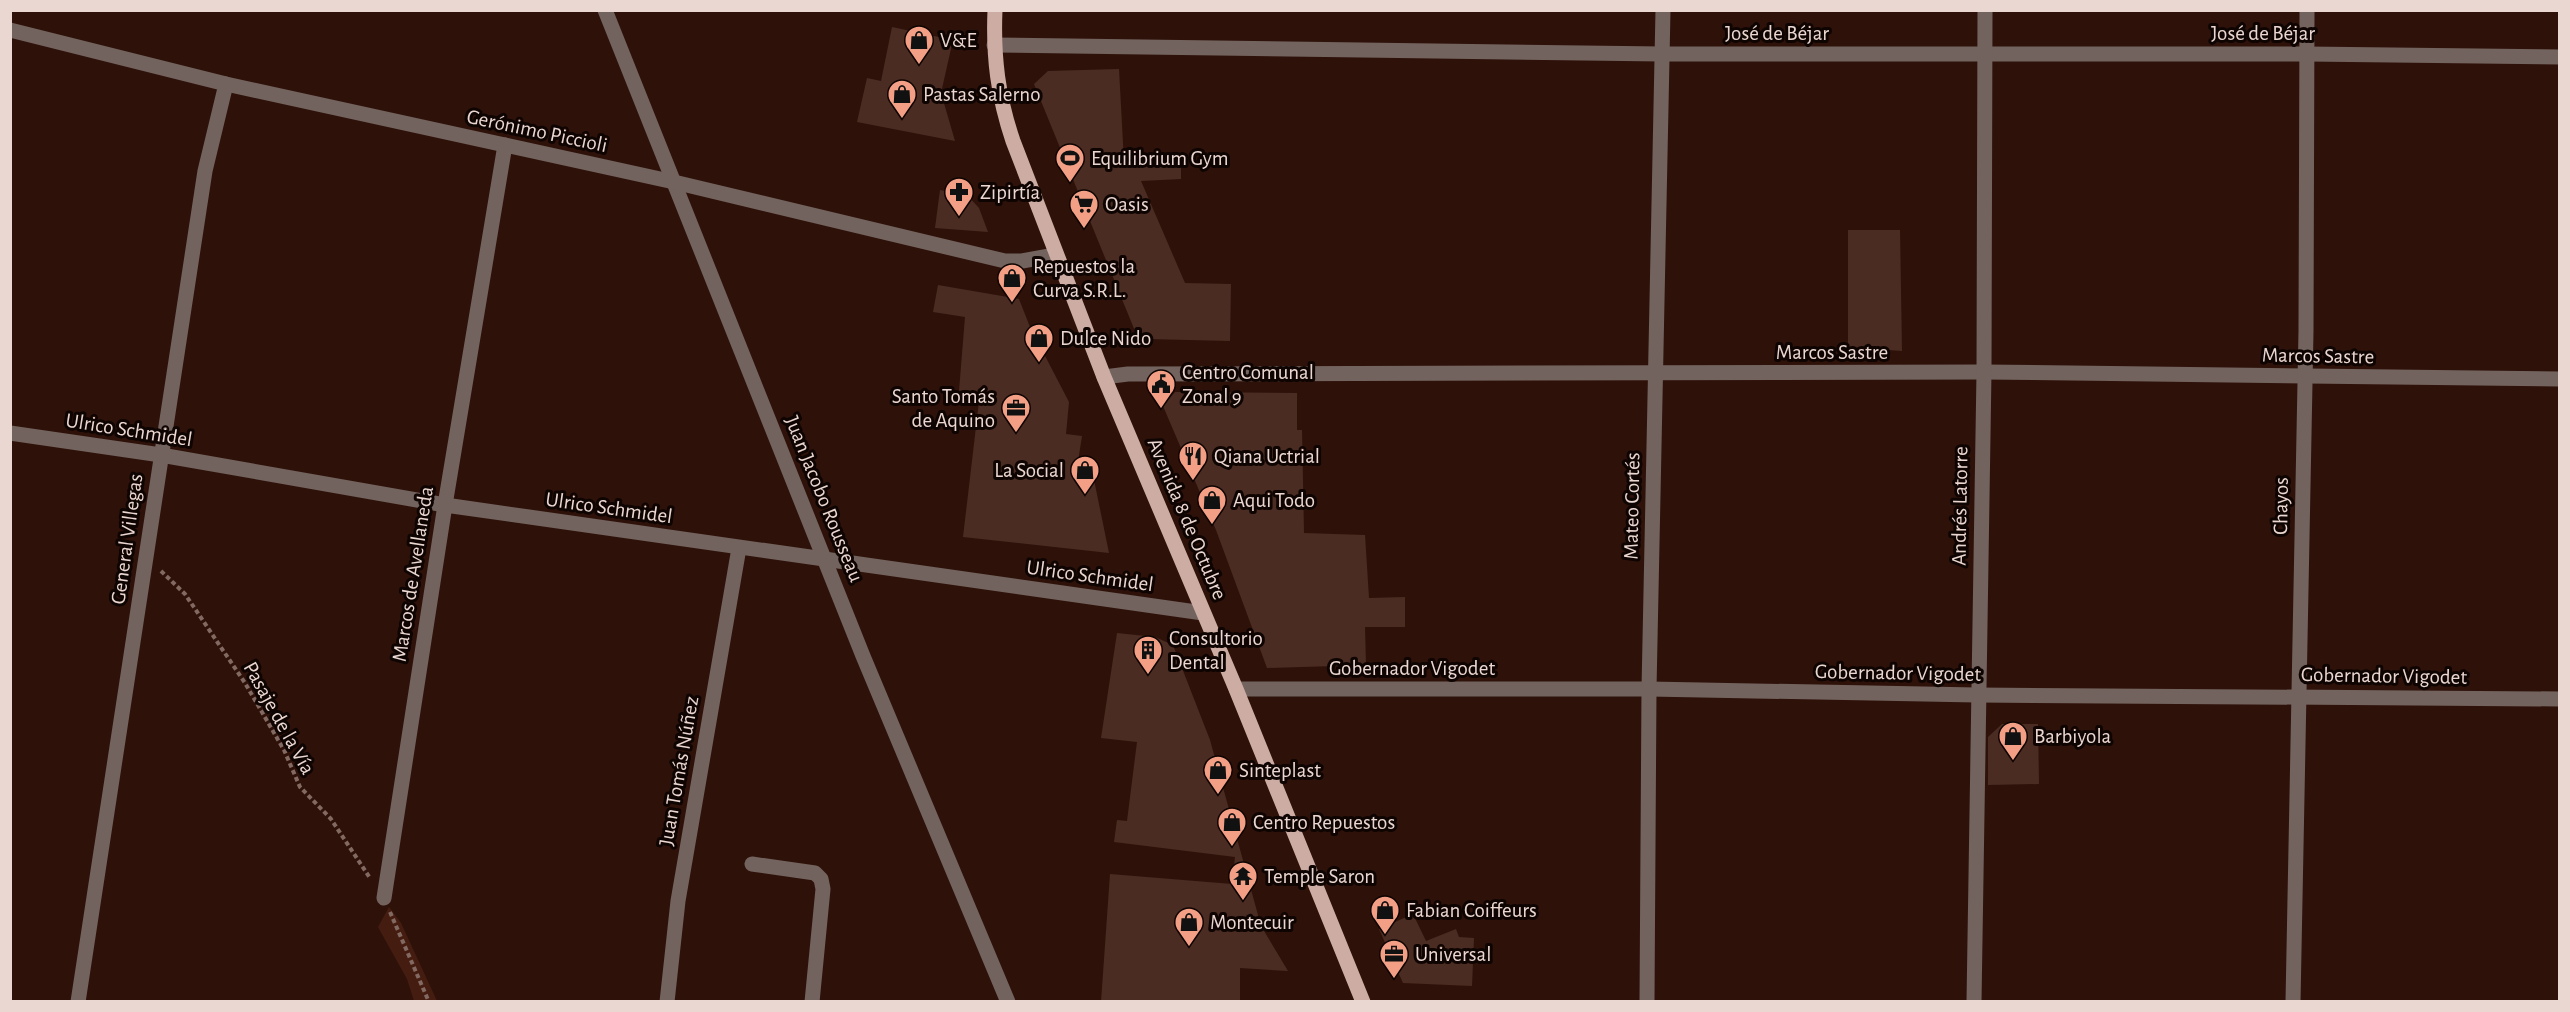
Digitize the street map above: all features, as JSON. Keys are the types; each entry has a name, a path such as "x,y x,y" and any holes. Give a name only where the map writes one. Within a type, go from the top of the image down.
{"main road":[{"name":"Avenida 8 de Octubre","path":"995,10 996,75 1003,111 1055,255 1236,689 1363,1002"}],"street":[{"name":"Juan Jacobo Rousseau","path":"605,10 825,559 1008,1002"},
{"name":"Mateo Cortés","path":"1647,1002 1649,689 1663,10"},
{"name":"Andrés Latorre","path":"1974,1002 1977,695 1984,372 1985,10"},
{"name":"Chayos","path":"2293,1002 2304,376 2307,10"},
{"name":"Gerónimo Piccioli","path":"10,30 226,84 674,182 1005,261 1022,261 1055,255"},
{"name":"José de Béjar","path":"994,45 1662,54 2307,54 2559,57"},
{"name":"General Villegas","path":"78,1002 205,171 226,84"},
{"name":"Marcos de Avellaneda","path":"384,898 445,504 505,145"},
{"name":"Marcos Sastre","path":"1104,377 1128,374 1984,372 2559,379"},
{"name":"Ulrico Schmidel","path":"10,433 161,455 445,504 1203,613"},
{"name":"Juan Tomás Núñez","path":"667,1002 678,901 739,548"},
{"name":"Gobernador Vigodet","path":"1236,689 1649,689 1977,695 2559,699"},
{"path":"752,864 815,873 821,879 823,889 812,1002"}],"path":[{"name":"Pasaje de la Vía","path":"145,556 168,576 191,603 215,642 245,683 284,750 300,787 331,819 384,898"},
{"path":"384,898 429,1002"}],"shaded area":[{"path":"389,907 401,923 437,1001 414,1001 407,979 378,927"}],"building":[{"path":"892,27 953,40 941,93 955,141 857,122 867,78 881,81"},
{"path":"1119,69 1124,162 1181,161 1181,179 1141,181 1185,283 1231,284 1230,341 1148,339 1135,331 1034,84 1048,71"},
{"name":"Zipirtía","path":"940,190 967,195 979,208 988,232 935,228"},
{"path":"1848,230 1900,230 1902,351 1848,347"},
{"path":"938,285 1019,299 1030,327 1069,402 1066,434 1082,436 1077,468 1092,470 1109,553 963,537 980,393 959,391 965,317 933,312"},
{"path":"1175,392 1297,393 1297,430 1302,430 1304,533 1365,535 1369,598 1405,597 1405,627 1365,627 1366,665 1267,668 1216,530 1163,406"},
{"path":"1117,633 1155,637 1173,645 1210,740 1261,926 1288,971 1240,968 1240,1002 1101,1002 1110,874 1232,884 1235,857 1114,842 1117,820 1127,821 1137,742 1101,738"},
{"name":"Barbiyola","path":"2002,724 2038,724 2039,784 1988,785 1988,737"},
{"path":"1413,914 1426,941 1456,929 1459,937 1474,938 1472,986 1403,983 1379,929"}],"place":[{"name":"V&E","path":"919,66"},
{"name":"Pastas Salerno","path":"902,120"},
{"name":"Equilibrium Gym","path":"1070,184"},
{"name":"Zipirtía","path":"959,218"},
{"name":"Oasis","path":"1084,230"},
{"name":"Repuestos la Curva S.R.L.","path":"1012,304"},
{"name":"Dulce Nido","path":"1039,364"},
{"name":"Centro Comunal Zonal 9","path":"1161,410"},
{"name":"Santo Tomás de Aquino","path":"1016,434"},
{"name":"Qiana Uctrial","path":"1193,482"},
{"name":"La Social","path":"1085,496"},
{"name":"Aqui Todo","path":"1212,526"},
{"name":"Consultorio Dental","path":"1148,676"},
{"name":"Barbiyola","path":"2013,762"},
{"name":"Sinteplast","path":"1218,796"},
{"name":"Centro Repuestos","path":"1232,848"},
{"name":"Temple Saron","path":"1243,902"},
{"name":"Fabian Coiffeurs","path":"1385,936"},
{"name":"Montecuir","path":"1189,948"},
{"name":"Universal","path":"1394,980"}]}
